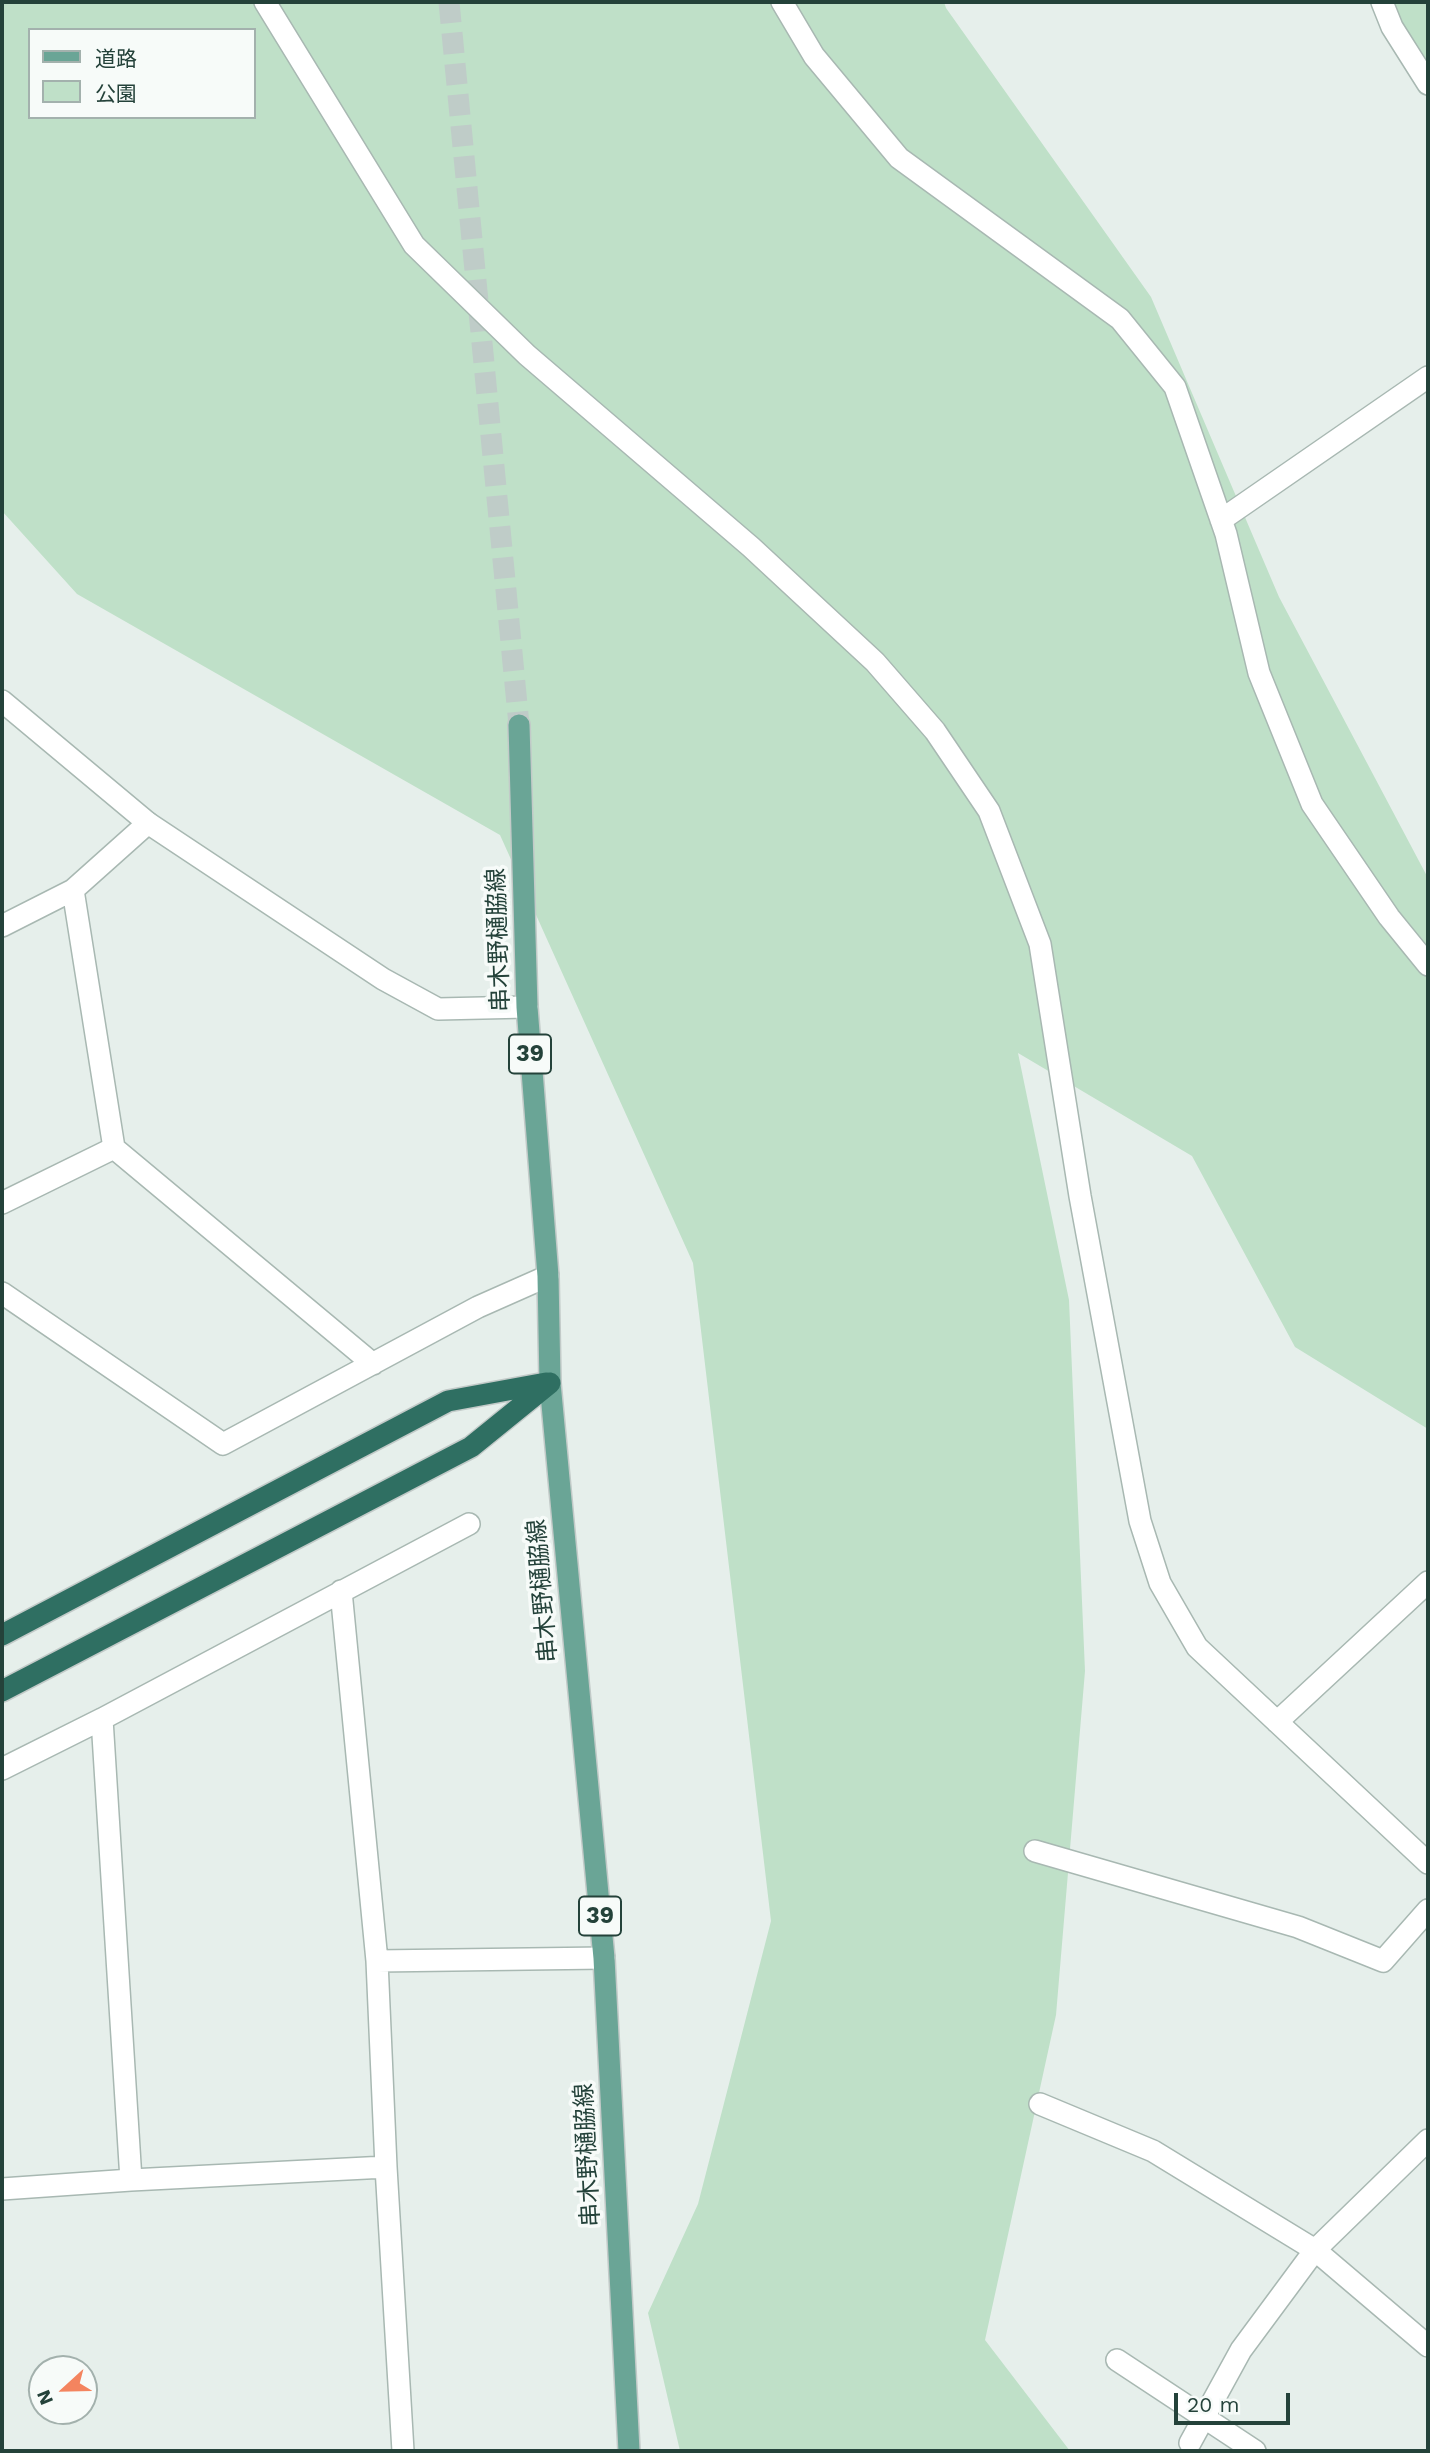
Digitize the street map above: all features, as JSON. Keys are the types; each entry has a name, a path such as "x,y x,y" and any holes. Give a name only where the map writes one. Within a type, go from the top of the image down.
{"highway":[{"path":"2,1635 448,1401 550,1383"},
{"path":"2,1691 471,1447 550,1383"}],"main road":[{"name":"串木野樋脇線","path":"519,725 527,1007 548,1276 550,1383 604,1958 629,2451"}],"street":[{"path":"265,2 414,245 527,355 751,547 875,662 935,731 989,811 1040,944 1080,1196 1140,1521 1160,1583 1197,1647 1428,1863"},
{"path":"782,2 814,56 899,158 1120,319 1175,387 1226,534 1259,673 1311,804 1389,917 1428,964"},
{"path":"1382,2 1392,27 1428,83"},
{"path":"1221,520 1428,377"},
{"path":"2,701 148,823 383,979 438,1009 527,1007"},
{"path":"2,926 73,890 148,823"},
{"path":"73,890 114,1147 373,1364"},
{"path":"2,1203 114,1147"},
{"path":"2,1293 223,1444 478,1307 548,1276"},
{"path":"2,1769 102,1719 469,1524"},
{"path":"1277,1722 1428,1583"},
{"path":"341,1591 377,1961 403,2451"},
{"path":"102,1719 131,2180"},
{"path":"1035,1850 1298,1927 1383,1961 1428,1910"},
{"path":"377,1961 604,1958"},
{"path":"1040,2104 1153,2151 1315,2250 1428,2346"},
{"path":"1190,2443 1241,2350 1315,2250 1428,2140"},
{"path":"2,2189 386,2167"},
{"path":"1117,2360 1255,2451"}],"green space":[{"path":"2,2 944,2 1151,297 1279,597 1428,878 1428,1429 1295,1347 1192,1156 1018,1053 1069,1300 1085,1671 1056,2015 985,2340 1070,2451 680,2451 648,2313 698,2204 771,1921 693,1263 500,835 77,594 2,511"},
{"path":"1371,2 1428,2 1428,68"}],"tunnel":[{"path":"449,2 519,725"}]}
